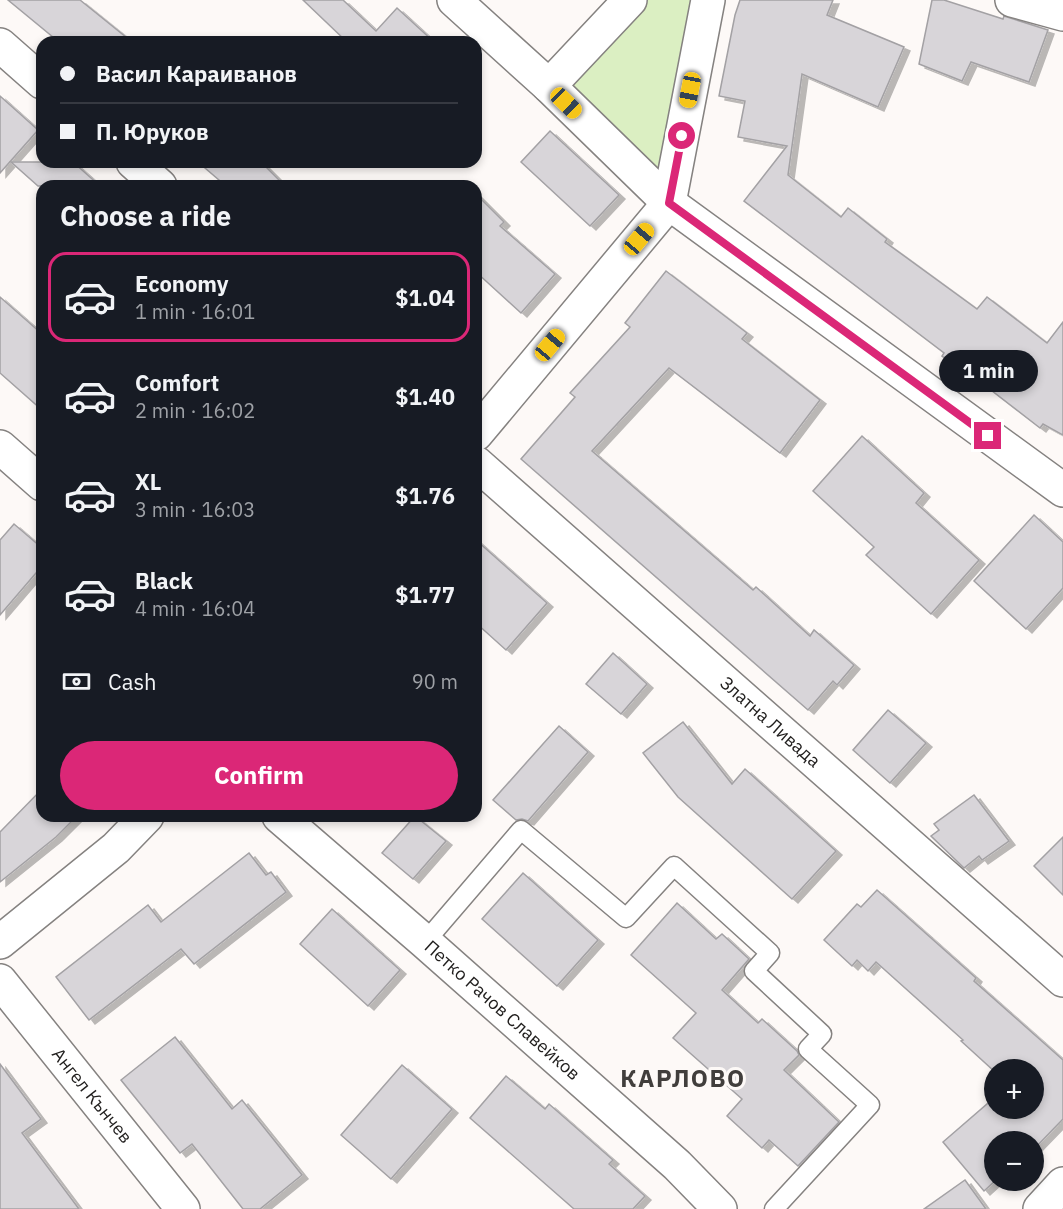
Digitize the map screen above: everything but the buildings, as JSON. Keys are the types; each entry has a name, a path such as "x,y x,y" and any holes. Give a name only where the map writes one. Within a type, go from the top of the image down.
{"street":[{"path":"454,0 549,86 669,203 1063,490"},
{"path":"549,86 630,0"},
{"path":"482,427 669,203 708,0"},
{"path":"1012,0 1063,14"},
{"path":"0,45 36,77"},
{"path":"140,168 153,180"},
{"path":"0,447 36,479"},
{"name":"Златна Ливада","path":"482,468 1063,980"},
{"path":"0,942 116,848 141,822"},
{"name":"Петко Рачов Славейков","path":"286,822 677,1165 720,1209"},
{"name":"Ангел Кънчев","path":"0,981 183,1209"},
{"path":"1040,1209 1063,1184"}],"lane":[{"path":"425,942 521,830 627,918 674,866 770,953 754,971 822,1034 808,1049 870,1105 774,1209"}],"green space":[{"path":"630,0 708,0 669,203 549,86"}],"district":[{"name":"КАРЛОВО","path":"683,1079"}],"route":[{"path":"682,136 669,203 988,436"}]}
